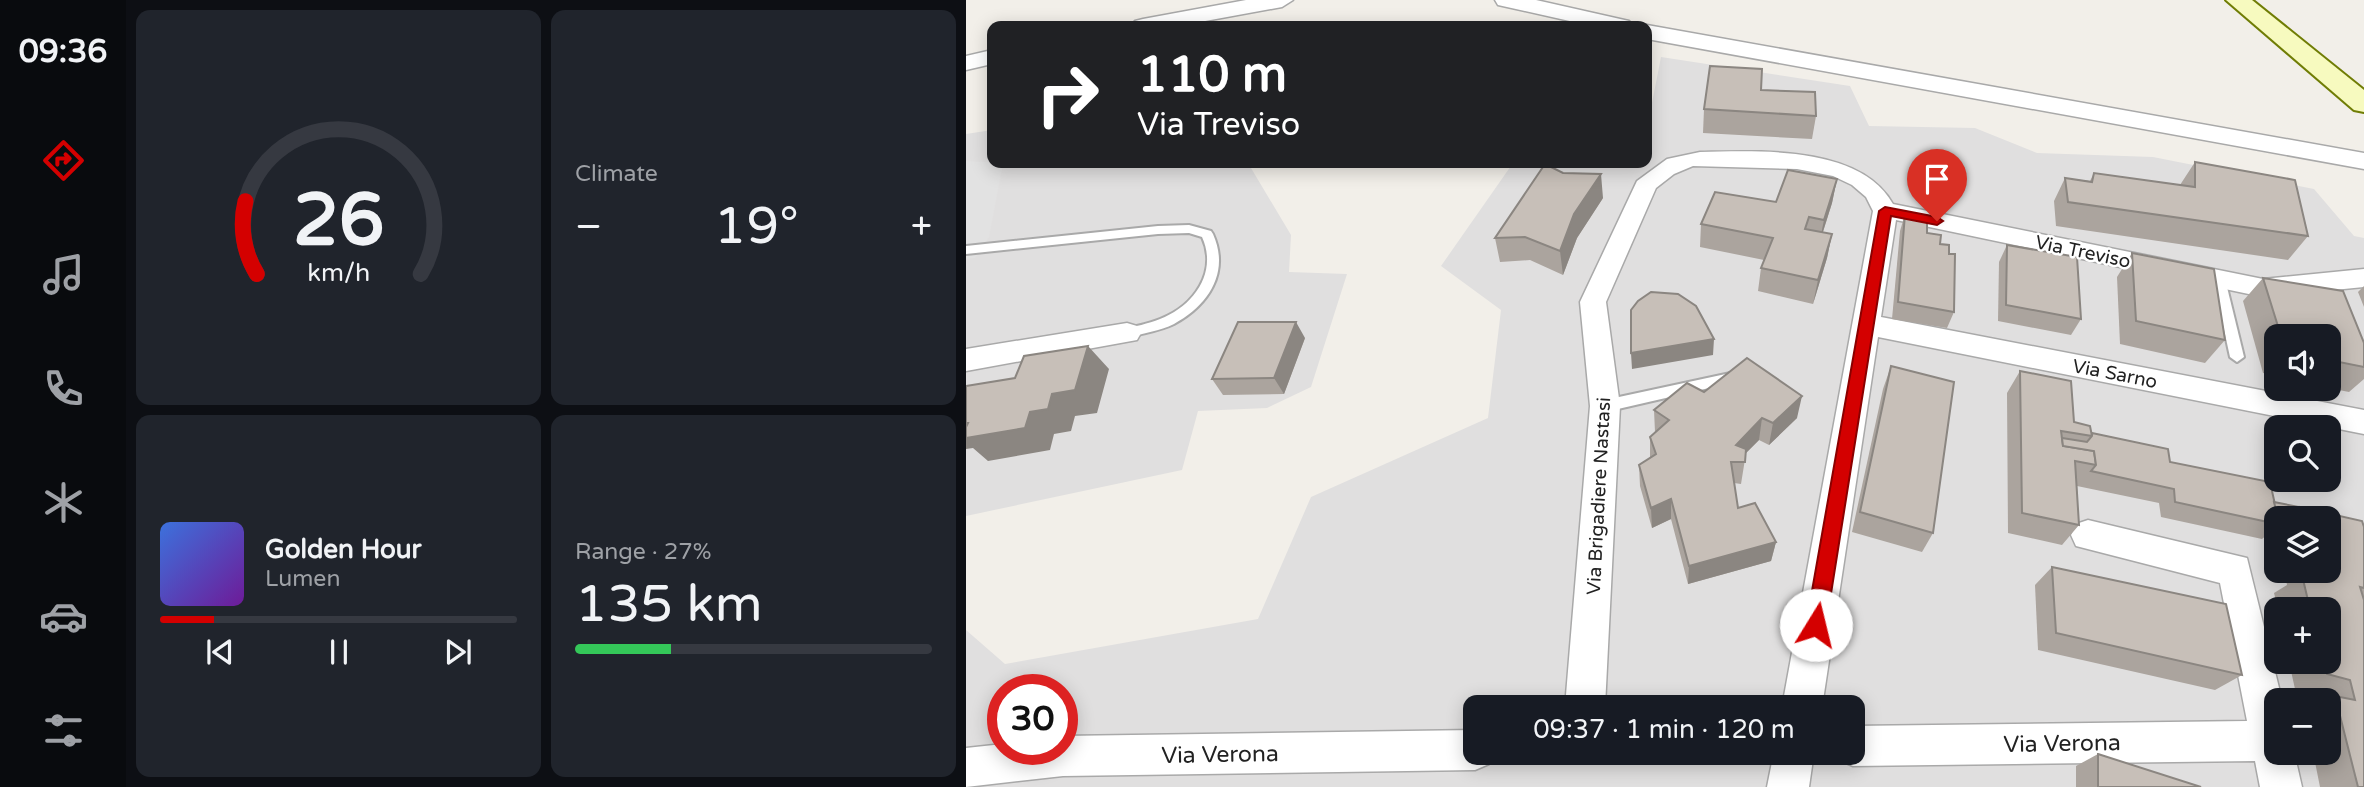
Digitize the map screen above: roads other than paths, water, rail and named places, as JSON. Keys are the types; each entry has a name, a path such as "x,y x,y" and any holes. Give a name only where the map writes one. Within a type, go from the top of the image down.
{"main road":[{"path":"2238,0 2364,104"}],"street":[{"path":"1170,21 1282,0"},
{"path":"1506,0 1599,21"},
{"path":"1652,33 2364,161"},
{"path":"966,63 987,58"},
{"name":"Via Brigadiere Nastasi","path":"1586,695 1605,406 1592,302 1645,186 1654,176 1692,159 1810,162 1851,177 1873,191 1885,211"},
{"path":"1804,695 1885,211"},
{"name":"Via Treviso","path":"1885,211 2263,288 2337,285 2364,278"},
{"name":"Via Sarno","path":"1867,324 2364,422"},
{"path":"966,360 1127,333"},
{"path":"2088,535 2235,570 2264,712"},
{"name":"Via Verona","path":"1865,746 2264,741"},
{"name":"Via Verona","path":"966,769 1063,756 1463,750"},
{"path":"1788,787 1792,765"},
{"path":"2276,765 2281,787"}],"lane":[{"path":"966,250 1158,230 1189,229 1207,234 1215,249 1211,282 1197,301 1173,319 1127,333"},
{"path":"2219,279 2237,357"},
{"path":"1605,406 1737,376"}]}
